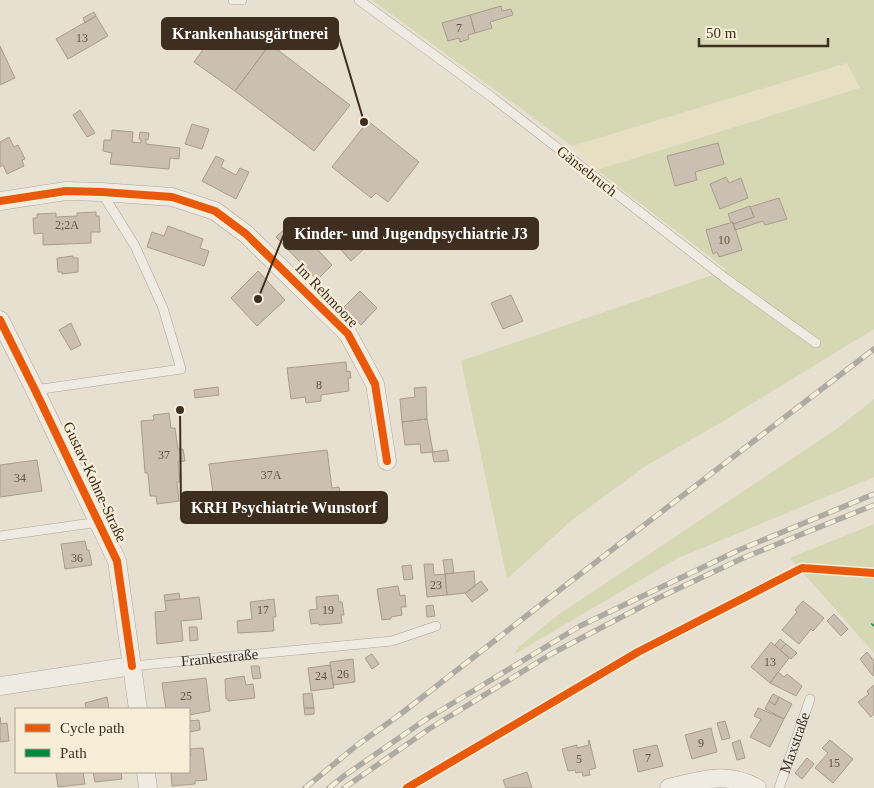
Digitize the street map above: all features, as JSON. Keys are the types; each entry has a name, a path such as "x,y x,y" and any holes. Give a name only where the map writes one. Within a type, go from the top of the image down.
{"street":[{"name":"Im Rehmoore","path":"0,201 66,191 102,192 172,196 215,211 246,234 348,334 376,384 387,461"},
{"name":"Gustav-Kohne-Straße","path":"0,320 117,561 138,708"},
{"name":"Frankestraße","path":"0,686 132,666"},
{"path":"146,773 148,788"},
{"path":"669,788 713,777 744,781 757,788"}],"lane":[{"path":"233,0 242,0"},
{"name":"Gänsebruch","path":"359,0 493,98 726,278 816,343"},
{"path":"35,390 182,369 159,299 135,246 102,192"},
{"name":"Gustav-Kohne-Straße","path":"0,536 99,522"},
{"name":"Frankestraße","path":"132,666 392,641 436,626"},
{"name":"Maxstraße","path":"779,788 810,699"}],"shaded area":[{"path":"847,63 860,88 597,170 572,146"}],"green space":[{"path":"372,0 874,0 874,329 644,467 572,520 507,579 461,361 727,270 597,170 860,88 847,63 572,146"},
{"path":"874,399 874,477 678,558 513,655 519,647 555,617 835,430"},
{"path":"874,524 874,653 790,558"}],"building":[{"path":"501,6 502,11 511,9 513,15 490,22 492,28 475,33 470,15"},
{"path":"94,12 96,16 85,23 83,18"},
{"path":"470,15 475,33 468,35 469,39 460,42 459,38 448,41 442,23"},
{"path":"96,16 108,36 68,59 56,39"},
{"path":"219,27 239,42 249,27 270,44 235,91 194,62"},
{"path":"270,44 350,105 314,151 235,91"},
{"path":"0,46 15,78 0,85"},
{"path":"80,110 95,133 87,137 73,115"},
{"path":"368,121 419,162 388,202 376,193 371,198 332,167"},
{"path":"192,124 209,129 202,149 185,144"},
{"path":"112,130 133,132 132,142 141,143 141,139 139,139 140,132 149,133 146,144 180,148 179,159 170,158 169,169 110,164 112,153 103,151 104,140 111,140"},
{"path":"9,137 14,147 18,145 25,159 22,160 24,166 7,174 3,165 0,167 0,142"},
{"path":"718,143 724,164 695,172 697,180 675,186 667,156"},
{"path":"216,156 224,160 221,167 236,175 240,168 249,172 236,199 202,181"},
{"path":"726,177 729,183 741,178 748,198 720,209 710,184"},
{"path":"779,198 787,219 765,225 763,221 735,230 733,224 754,217 750,207"},
{"path":"750,206 754,217 733,224 731,222 728,214"},
{"path":"96,212 96,216 99,216 100,232 91,232 91,243 43,245 43,233 34,234 33,218 37,218 37,214 56,213 56,217 77,216 77,213"},
{"path":"733,222 742,250 719,257 717,252 713,254 706,230"},
{"path":"291,223 306,238 317,226 330,239 317,249 332,265 317,280 276,237"},
{"path":"168,226 203,239 200,248 209,251 204,266 147,247 152,232 164,236"},
{"path":"356,236 366,247 351,261 341,250"},
{"path":"73,256 73,258 78,258 78,272 62,274 62,272 58,272 57,258"},
{"path":"258,271 285,300 257,326 231,298"},
{"path":"360,291 377,308 361,325 344,307"},
{"path":"511,295 523,321 503,329 491,303"},
{"path":"71,323 81,345 71,350 59,330"},
{"path":"346,362 347,372 350,371 351,378 348,378 349,391 321,395 321,401 306,403 305,397 291,399 287,368"},
{"path":"218,387 219,395 195,398 194,390"},
{"path":"426,387 427,419 402,422 400,399 415,397 414,388"},
{"path":"169,413 171,428 175,428 178,449 183,449 185,461 178,462 180,482 177,482 179,501 157,504 156,496 150,496 148,473 145,473 141,421 154,420 153,415"},
{"path":"427,419 433,452 421,453 420,444 405,445 402,422"},
{"path":"327,450 332,488 339,487 342,507 217,522 209,464"},
{"path":"447,450 449,461 434,462 432,452"},
{"path":"37,460 42,491 0,497 0,465"},
{"path":"85,541 92,565 65,569 61,544"},
{"path":"452,559 454,573 445,574 443,560"},
{"path":"424,564 433,564 434,575 445,574 447,595 427,597"},
{"path":"411,565 413,579 404,580 402,566"},
{"path":"474,571 475,586 466,593 447,595 445,574"},
{"path":"481,581 488,590 472,602 465,593"},
{"path":"398,586 400,596 405,595 406,607 401,607 402,615 382,620 377,589"},
{"path":"179,593 180,599 165,601 164,595"},
{"path":"338,595 339,602 342,602 344,615 341,615 342,623 311,624 309,610 317,609 316,597"},
{"path":"199,597 202,619 181,621 183,641 157,644 155,612 166,611 165,601"},
{"path":"274,599 276,617 273,617 274,631 238,633 237,621 252,619 250,602"},
{"path":"803,601 824,618 813,631 811,629 799,644 782,630 797,612 795,610"},
{"path":"433,605 435,616 427,617 426,606"},
{"path":"834,614 848,629 841,636 827,621"},
{"path":"189,627 197,627 198,640 190,641"},
{"path":"780,639 786,644 780,650 775,645"},
{"path":"771,642 789,658 770,683 751,667"},
{"path":"786,644 797,653 791,659 780,650"},
{"path":"867,652 874,661 873,676 860,659"},
{"path":"372,654 379,664 372,669 365,658"},
{"path":"353,659 355,682 333,685 330,662"},
{"path":"330,665 334,688 311,691 308,668"},
{"path":"251,666 259,666 261,678 253,679"},
{"path":"778,672 784,677 787,674 802,686 796,696 770,683"},
{"path":"244,676 246,685 253,684 255,698 228,701 226,699 225,679"},
{"path":"206,678 210,711 190,715 190,708 166,708 162,683"},
{"path":"874,685 874,714 871,717 858,702 869,694 867,691"},
{"path":"312,693 314,708 304,708 303,694"},
{"path":"773,694 779,697 775,705 769,701"},
{"path":"107,697 109,708 86,708 85,703"},
{"path":"779,697 792,704 784,719 765,709 769,701 775,705"},
{"path":"304,708 314,708 314,714 305,715"},
{"path":"758,708 784,719 770,747 750,737 761,719 754,716"},
{"path":"0,717 1,724 7,723 9,741 0,742"},
{"path":"199,720 200,730 190,732 190,721"},
{"path":"725,721 730,738 722,740 717,723"},
{"path":"711,728 717,752 692,759 685,735"},
{"path":"589,740 596,768 589,770 590,775 583,776 582,772 568,771 562,749 577,745 577,748 589,745"},
{"path":"740,740 745,758 737,760 732,743"},
{"path":"830,740 853,759 833,783 815,768 828,753 822,748"},
{"path":"657,745 663,766 638,772 633,750"},
{"path":"203,748 207,780 195,781 195,784 172,786 171,773 190,773 190,749"},
{"path":"807,758 814,764 802,779 795,773"},
{"path":"527,772 532,788 506,788 503,780"},
{"path":"56,773 83,773 85,784 58,787"},
{"path":"93,773 121,773 122,779 95,782"}],"railway":[{"path":"305,788 356,746 402,713 874,349"},
{"path":"329,788 425,720 580,626 739,550 874,494"},
{"path":"344,788 429,729 551,654 656,599 743,558 874,505"}],"cycle path":[{"path":"0,201 66,191 102,192 172,197 215,211 246,234 348,334 375,384 387,461"},
{"path":"0,320 117,561 132,666"},
{"path":"407,788 638,652 802,568 874,573"}],"place":[{"name":"Krankenhausgärtnerei","path":"364,122"},
{"name":"Kinder- und Jugendpsychiatrie J3","path":"258,299"},
{"name":"KRH Psychiatrie Wunstorf","path":"180,410"}]}
